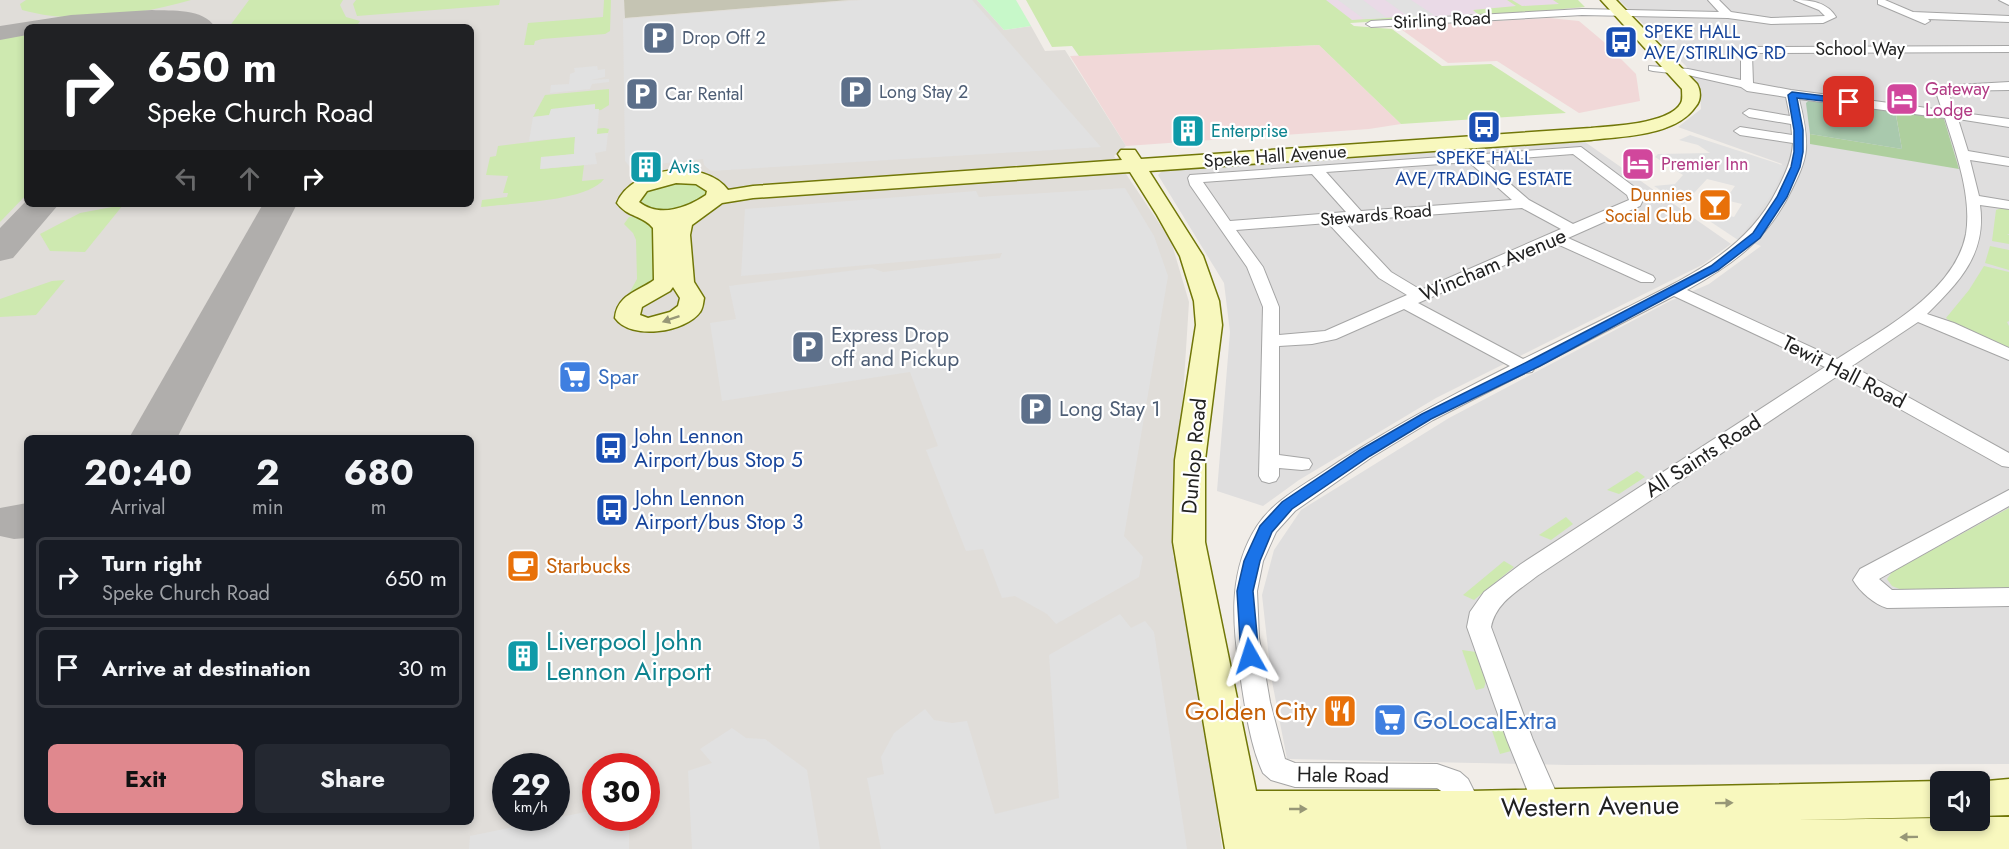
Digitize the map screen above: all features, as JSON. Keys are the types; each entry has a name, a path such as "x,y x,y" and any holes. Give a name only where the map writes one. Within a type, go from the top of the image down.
{"street":[{"path":"1713,0 1728,15"},
{"name":"Stirling Road","path":"1371,24 1606,7 1728,15 1771,21 1823,20 1831,17 1829,12 1799,0"},
{"path":"2004,0 2009,2"},
{"path":"1881,2 1936,27 1947,27"},
{"name":"Speke Hall Avenue","path":"709,197 1131,160 1564,126 1621,119 1647,113 1668,98 1669,87 1665,78 1653,68 1606,7"},
{"name":"Speke Hall Avenue","path":"709,197 1131,160 1591,134 1640,128 1671,120 1690,106 1693,96 1691,88 1674,69 1606,7"},
{"path":"1883,13 2009,19"},
{"name":"School Way","path":"1748,87 1746,54 1753,50 2009,49"},
{"path":"1653,68 1674,69 1792,95 2009,123"},
{"name":"All Saints Road","path":"1558,832 1494,674 1479,627 1482,612 1492,598 1529,570 1916,316 1941,292 1970,247 1976,217 1961,154 1942,92 1943,88 2009,86"},
{"name":"Hale Road","path":"1479,833 1461,789 1449,780 1437,776 1295,775 1281,772 1273,765 1257,702 1248,638 1245,591 1252,561 1266,529 1287,506 1365,453 1426,416 1526,368 1714,268 1757,236 1769,219 1796,167 1798,131 1792,95"},
{"path":"1749,113 1798,131"},
{"path":"1564,126 1593,128 1643,120 1658,123"},
{"path":"1740,130 1798,131"},
{"name":"Wincham Avenue","path":"1270,341 1312,339 1330,335 1635,203 1637,198 1576,150 1473,158"},
{"path":"1961,154 2009,162"},
{"path":"1302,464 1269,468 1271,307 1256,267 1195,178 1473,158 1524,203 1573,230"},
{"name":"Dunlop Road","path":"1131,160 1190,250 1208,303 1209,325 1188,478 1187,513 1189,542 1243,835"},
{"path":"1315,169 1358,217"},
{"path":"676,177 696,178 709,197 670,216 655,216 634,210 628,203 630,195 637,188 657,180 676,177"},
{"path":"680,257 693,227 716,210 744,199 833,186"},
{"path":"655,216 663,228 666,280 662,286 628,307 627,318 640,325 659,324 686,314 690,309 692,298 682,282 679,229 682,223 709,197"},
{"path":"1972,199 2009,205"},
{"name":"Stewards Road","path":"1228,226 1524,203"},
{"path":"1333,219 1385,275 1413,299 1526,368"},
{"path":"1556,238 1647,279"},
{"name":"Tewit Hall Road","path":"1674,290 1839,367 2009,461"},
{"path":"1916,316 1948,327 2009,356"},
{"path":"2009,497 1868,575 1865,580 1887,599 2009,597"},
{"path":"1990,798 2009,797"},
{"name":"Western Avenue","path":"1558,832 1930,800"},
{"name":"Western Avenue","path":"1243,835 1558,832 2009,836"}],"shaded area":[{"name":"Liverpool John Lennon Airport","path":"0,0 624,0 626,18 849,0 977,0 1004,30 1031,26 1045,51 1065,50 1126,146 1114,156 1171,241 1189,302 1173,555 1190,603 1222,849 0,849"},
{"path":"624,0 849,0 625,18"},
{"name":"Long Stay 2","path":"863,0 972,0 1101,147 711,171 704,165 703,159 630,167 625,161 623,19"},
{"path":"1319,0 1573,0 1581,8 1347,21"},
{"path":"1338,0 1363,0 1387,18 1364,19"},
{"path":"1385,0 1411,0 1434,15 1409,17"},
{"path":"1619,0 2009,0 2009,764 1568,765 1287,759 1271,676 1262,595 1274,550 1301,510 1449,418 1670,301 1709,284 1761,246 1736,237 1782,164 1678,127 1701,109 1700,89 1686,66"},
{"path":"1549,18 1579,21 1604,42 1636,74 1640,101 1579,113 1497,61 1448,63 1398,27"},
{"path":"1319,45 1401,124 1369,129 1126,146 1070,56"},
{"path":"597,66 598,70 605,69 605,77 591,80 609,79 609,82 592,84 590,89 550,93 551,85 569,84 570,74 575,72 574,68"},
{"path":"595,104 595,109 599,109 597,134 608,133 606,151 595,153 597,164 540,169 541,157 574,154 575,137 529,141 533,117 549,115 551,109"},
{"path":"1690,135 1785,166 1772,194 1738,240 1705,218 1709,211 1734,217 1742,204 1725,200 1735,186 1707,179 1683,205 1654,186 1675,184 1683,175 1655,157 1658,154 1710,153 1698,145 1679,140"},
{"path":"1585,142 1731,244 1702,265 1436,398 1299,480 1263,506 1217,491 1230,332 1224,283 1158,175 1163,170"},
{"name":"Long Stay 1","path":"1125,188 1154,236 1168,276 1124,536 1143,557 1139,577 1056,624 1047,614 1015,596 1002,598 983,549 966,551 926,450 938,446 910,372 722,401 710,323 736,319 729,286 872,268 883,272 1000,258 1002,253 741,276 745,209 976,191 979,197"},
{"path":"1120,614 1131,628 1145,621 1154,632 1187,849 881,849 867,778 884,774 881,757 894,733 925,709 934,720 952,723 967,721 995,814 1059,798 1049,655"},
{"path":"732,728 746,738 765,739 807,770 820,849 692,849 688,771 712,763 700,749"},
{"path":"582,813 582,831 629,831 629,849 469,849 470,836 494,831 570,831 570,815"}],"green space":[{"path":"26,0 191,0 129,14 63,17 22,10 20,4"},
{"path":"249,0 343,0 340,5 346,17 360,21 358,24 231,24"},
{"path":"356,0 500,0 499,5 357,16 353,4"},
{"path":"604,0 611,0 610,31 605,34 542,39 535,41 534,45 524,45 528,23 603,17"},
{"path":"977,0 1016,0 1031,26 1004,30"},
{"path":"1026,0 1326,0 1352,20 1416,16 1416,19 1350,23 1354,26 1392,29 1442,66 1491,64 1566,113 1401,124 1319,45 1079,56 1072,46 1052,47"},
{"path":"1507,0 1512,0 1522,6 1559,4 1553,0 1578,0 1585,7 1480,16 1473,10 1516,6"},
{"path":"24,35 24,197 0,222 0,39"},
{"path":"609,89 609,105 601,110 533,117 545,95"},
{"path":"1808,101 1895,110 1902,149 1810,134 1806,103"},
{"path":"1895,109 1944,119 1959,169 1810,144 1810,134 1902,149"},
{"path":"593,129 609,129 608,133 575,137 574,154 541,158 541,169 584,165 582,181 604,179 595,187 565,197 481,207 482,200 507,197 508,193 503,193 508,176 486,175 490,157 496,156 498,146 587,135"},
{"path":"674,182 694,183 706,189 705,198 681,208 663,211 647,207 641,200 647,191"},
{"path":"121,207 85,252 50,251 40,234 80,213"},
{"path":"2009,209 2009,234 2007,235 2009,235 2009,244 1992,241 1996,210"},
{"path":"629,217 640,217 655,225 655,281 626,299 637,279 636,240 624,224"},
{"path":"1990,246 2009,250 2009,270 1985,263"},
{"path":"1984,266 2009,272 2009,321 2007,322 2009,350 1955,325 1946,318 1969,290"},
{"path":"65,280 36,315 0,317 0,299 52,281"},
{"path":"1637,471 1645,477 1619,494 1607,490"},
{"path":"2009,508 2009,591 1902,590 1892,586 1887,579 1892,572"},
{"path":"1566,517 1573,524 1551,540 1539,535"},
{"path":"1504,561 1514,567 1474,600 1463,595"},
{"path":"1462,650 1476,652 1486,681 1484,688 1476,690"},
{"path":"1490,725 1504,729 1511,751 1500,754"}],"taxiway":[{"path":"62,24 152,17 176,18 198,24"},
{"path":"0,33 24,29"},
{"path":"0,250 39,207"},
{"path":"155,435 278,207"},
{"path":"24,520 14,522 24,521"}],"place":[{"name":"Drop Off 2","path":"659,38"},
{"name":"SPEKE HALL AVE/STIRLING RD","path":"1621,42"},
{"name":"Long Stay 2","path":"856,92"},
{"name":"Car Rental","path":"642,94"},
{"name":"Gateway Lodge","path":"1902,99"},
{"name":"SPEKE HALL AVE/TRADING ESTATE","path":"1484,127"},
{"name":"Enterprise","path":"1188,131"},
{"name":"Premier Inn","path":"1638,164"},
{"name":"Avis","path":"646,167"},
{"name":"Dunnies Social Club","path":"1715,205"},
{"name":"Express Drop off and Pickup","path":"808,347"},
{"name":"Spar","path":"575,377"},
{"name":"Long Stay 1","path":"1036,409"},
{"name":"John Lennon Airport/bus Stop 5","path":"611,448"},
{"name":"John Lennon Airport/bus Stop 3","path":"612,510"},
{"name":"Starbucks","path":"523,566"},
{"name":"Liverpool John Lennon Airport","path":"523,656"},
{"name":"Golden City","path":"1340,711"},
{"name":"GoLocalExtra","path":"1390,720"}],"route":[{"path":"1250,656 1245,591 1252,561 1266,529 1287,506 1365,453 1426,416 1535,363 1714,268 1757,236 1782,197 1796,167 1799,152 1798,130 1792,95 1849,102"}]}
